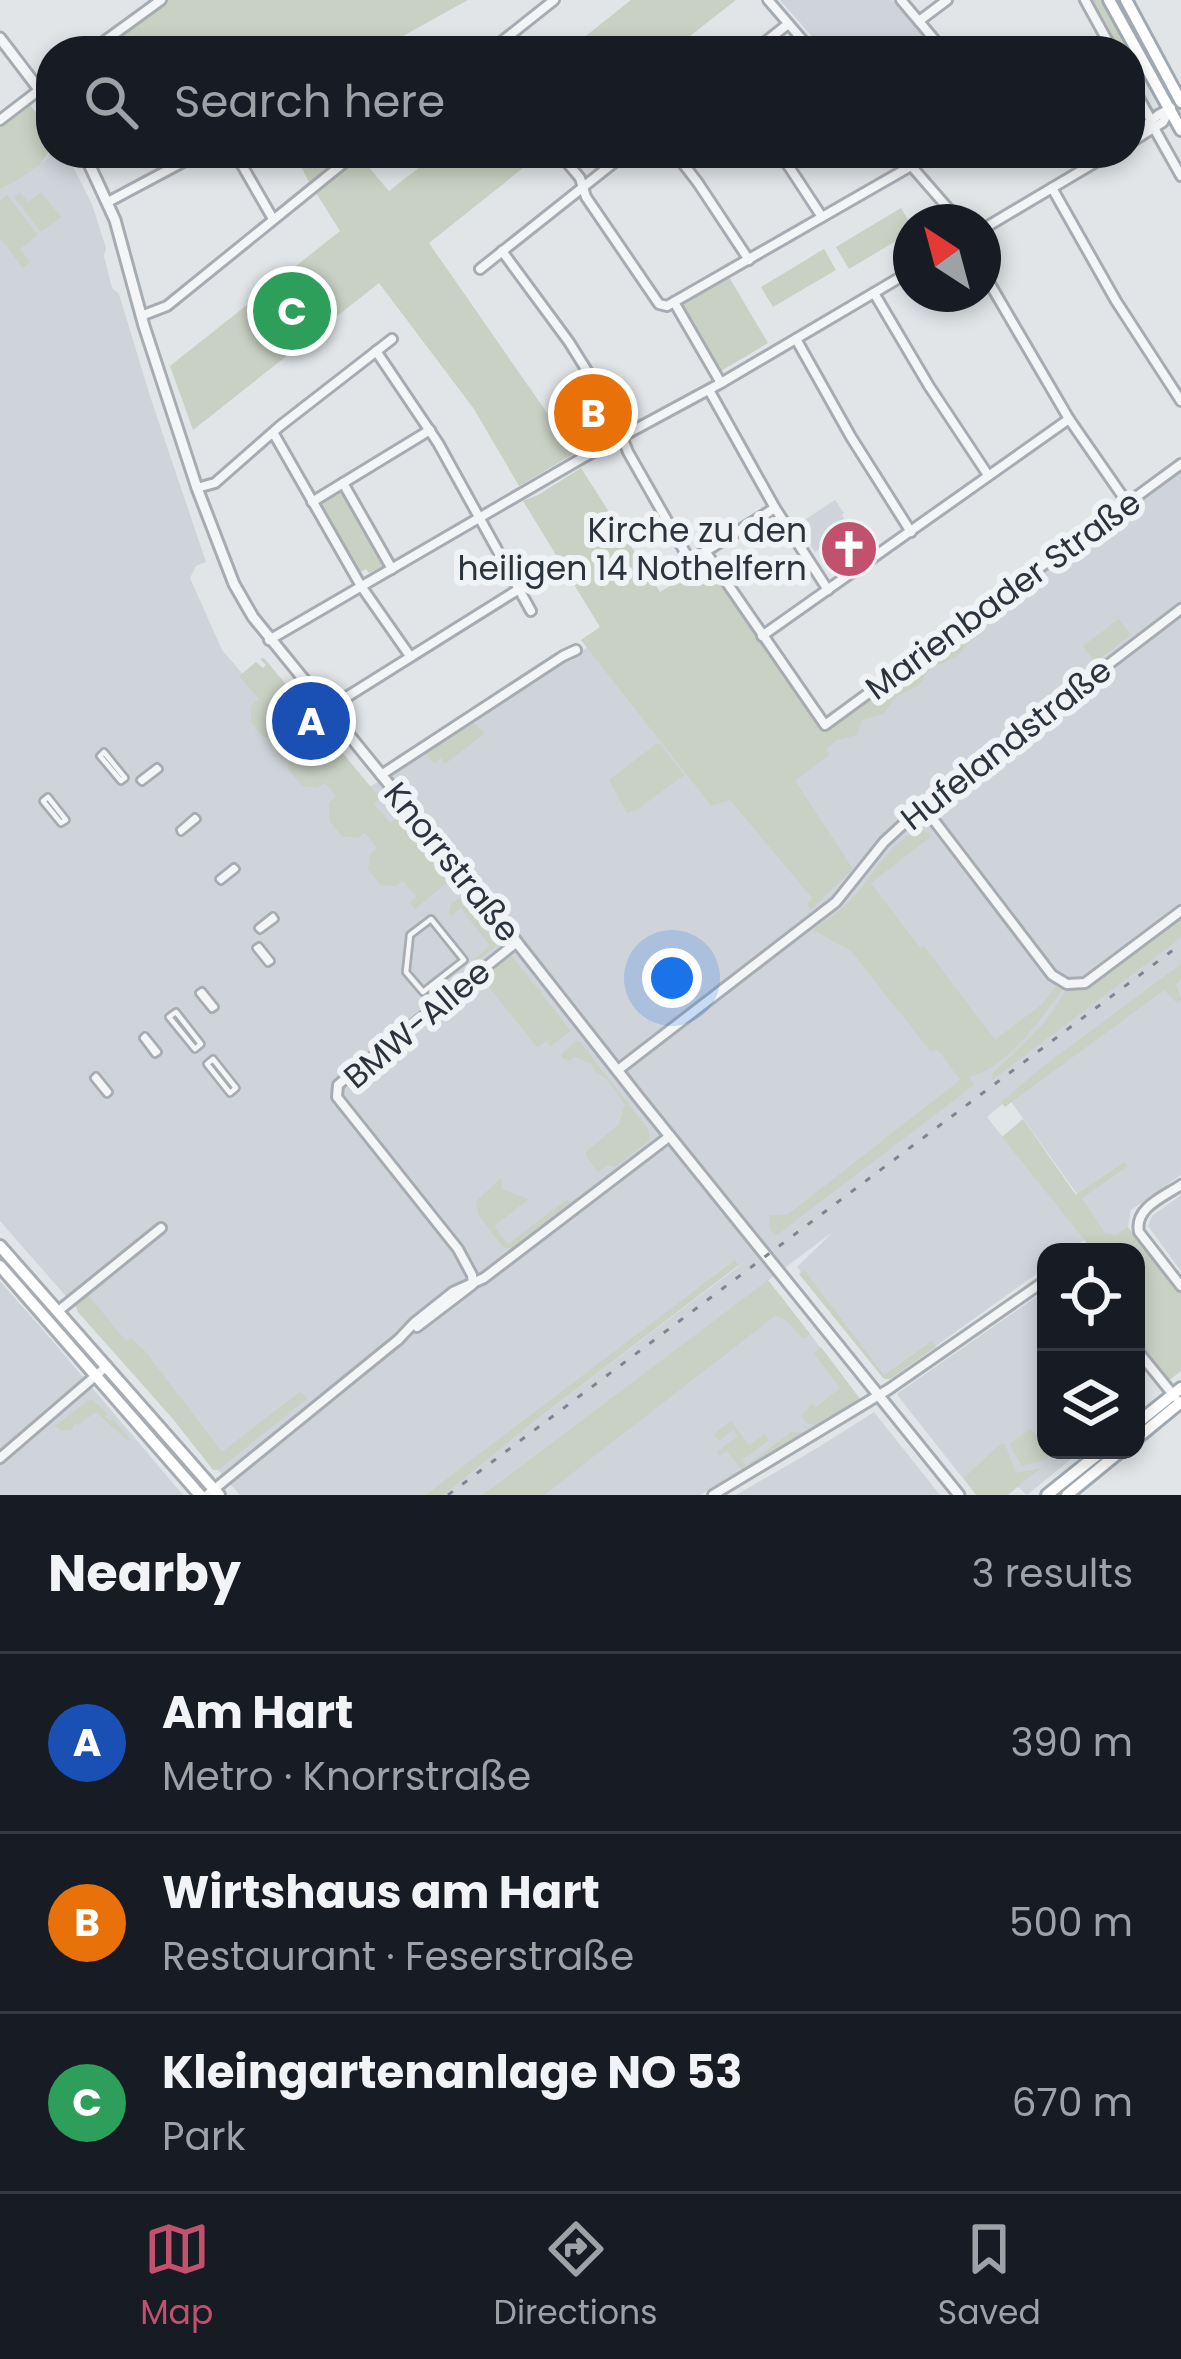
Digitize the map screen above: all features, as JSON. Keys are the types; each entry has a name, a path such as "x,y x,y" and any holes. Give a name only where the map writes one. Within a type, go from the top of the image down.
{"main road":[{"path":"1109,0 1133,36"},
{"path":"1126,0 1144,36"},
{"path":"1145,38 1178,103 1181,130"},
{"path":"1145,54 1178,103"},
{"path":"0,1246 107,1366 210,1494"},
{"path":"0,1266 95,1376 210,1494"},
{"path":"1145,1418 1179,1397"},
{"path":"1145,1430 1179,1397"},
{"path":"1047,1495 1092,1459"},
{"path":"1067,1495 1111,1459"}],"street":[{"path":"112,36 161,0"},
{"path":"509,36 554,0"},
{"path":"768,0 799,36"},
{"path":"901,0 931,36"},
{"path":"919,22 946,0"},
{"path":"1085,0 1105,36"},
{"path":"773,36 788,24"},
{"path":"0,38 36,85"},
{"path":"0,120 36,103"},
{"path":"1145,130 1164,121 1178,103"},
{"path":"1145,109 1181,176"},
{"name":"Knorrstraße","path":"91,168 108,202 197,488 234,584 269,640 517,941 959,1495"},
{"path":"108,202 172,168"},
{"path":"244,168 274,220"},
{"path":"141,316 163,309 338,168"},
{"path":"572,168 658,304 667,306 908,168"},
{"path":"479,268 607,168"},
{"path":"685,168 748,260"},
{"path":"790,168 822,217"},
{"path":"913,168 944,204"},
{"path":"1001,218 1086,168"},
{"path":"1052,188 1116,301 1181,400"},
{"path":"502,251 569,342 690,561 775,508"},
{"path":"269,640 893,282"},
{"path":"874,293 988,475"},
{"path":"674,302 721,383"},
{"path":"1001,303 1069,418 1128,504"},
{"path":"796,339 911,532"},
{"path":"197,488 215,482 392,340"},
{"path":"376,350 430,430 531,610"},
{"path":"709,390 775,508 828,590"},
{"path":"705,551 763,636 1069,418"},
{"path":"312,502 430,430"},
{"path":"274,434 361,586 410,656"},
{"name":"Marienbader Straße","path":"763,636 825,725 1181,464"},
{"path":"343,483 392,569"},
{"path":"328,709 519,589"},
{"name":"Hufelandstraße","path":"618,1070 836,902 884,842 923,806 1181,609"},
{"path":"381,775 576,650"},
{"path":"104,752 125,778 121,781 100,755 104,752"},
{"path":"923,806 1052,975 1067,984 1085,983 1181,910"},
{"path":"431,919 464,960 423,992 406,971 410,935 431,919"},
{"name":"BMW-Allee","path":"473,1284 458,1249 337,1096 337,1090 517,941"},
{"path":"176,1012 201,1044 195,1049 170,1017 176,1012"},
{"path":"213,1060 236,1088 230,1093 207,1064 213,1060"},
{"path":"210,1494 440,1303 507,1262 670,1136"},
{"path":"1181,1185 1143,1211 1137,1222 1139,1232 1181,1286"},
{"path":"46,1321 161,1228"},
{"path":"713,1495 880,1395 1037,1286"},
{"path":"1138,1351 1179,1397"},
{"path":"0,1458 107,1366"}],"shaded area":[{"path":"780,0 892,0 922,36 812,36"},
{"path":"36,166 74,168 92,204 112,288 119,294 206,562 196,566 190,578 222,650 351,799 588,647 711,806 783,769 824,733 1181,468 1181,1175 1131,1210 1128,1228 1110,1240 1009,1099 987,1117 1084,1240 1037,1243 1037,1273 890,1379 883,1378 797,1267 834,1231 482,1495 444,1495 739,1266 736,1261 425,1495 240,1495 0,1221 0,190"},
{"path":"835,500 850,528 815,552 797,525"},
{"path":"1181,1195 1181,1271 1148,1226 1152,1216"},
{"path":"0,1281 50,1338 183,1495 0,1495"},
{"path":"776,1290 860,1399 700,1495 515,1495"},
{"path":"1037,1296 1037,1459 1071,1459 1027,1495 1018,1487 1008,1495 976,1495 898,1393"},
{"path":"874,1412 940,1495 736,1495 819,1447"}],"green space":[{"path":"165,0 468,0 403,36 117,36"},
{"path":"631,0 736,0 690,36 586,36"},
{"path":"1090,0 1104,0 1122,36 1110,36"},
{"path":"29,104 36,113 36,166 0,190 0,125"},
{"path":"302,168 330,168 310,184"},
{"path":"347,168 369,168 389,191 419,168 523,168 429,243 575,453 519,486 474,409 379,283 193,430 170,366 340,231 316,193"},
{"path":"20,192 28,202 41,192 61,217 41,232 14,197"},
{"path":"7,195 38,235 20,249 30,262 23,268 0,238 0,201"},
{"path":"893,213 893,243 849,269 836,247"},
{"path":"824,249 836,270 773,307 761,287"},
{"path":"729,277 768,343 721,371 681,305"},
{"path":"581,468 660,592 709,566 825,733 1029,583 1035,591 980,630 956,657 930,669 918,686 897,696 883,714 862,720 857,735 837,740 827,749 829,755 795,781 853,869 811,910 807,904 812,898 730,800 711,806 581,640 600,627 523,501"},
{"path":"340,492 383,560 381,567 369,573 366,569 359,573 319,507"},
{"path":"1119,619 1131,635 1095,662 1083,646"},
{"path":"264,658 380,798 374,804 390,823 397,818 449,881 415,909 410,902 416,896 403,881 396,886 381,885 368,869 370,854 377,848 365,833 358,838 342,836 329,820 329,803 336,796 325,783 317,788 302,786 288,769 290,753 297,747 286,733 278,739 262,736 251,722 251,706 259,699 239,676 256,662 263,668 266,665 260,659"},
{"path":"474,722 484,734 445,764 441,758 434,763 426,753"},
{"path":"656,744 684,775 627,813 609,780"},
{"path":"924,830 932,836 871,883 995,1040 1041,1005 1056,986 1063,989 1010,1053 969,1077 974,1085 777,1235 770,1230 769,1215 787,1215 960,1080 938,1050 931,1052 851,951 813,930 850,901 892,848"},
{"path":"463,896 498,941 469,967 490,946 461,908 451,916 451,904"},
{"path":"1181,917 1181,938 992,1080 992,1074 1044,1023 1067,989 1092,984"},
{"path":"512,956 571,1031 551,1046 546,1041 538,1048 482,979"},
{"path":"1181,964 1176,985 1181,1000 1177,1003 1164,990 1005,1107 1001,1102 1042,1067"},
{"path":"576,1041 648,1129 650,1140 615,1167 607,1165 598,1172 586,1152 619,1124 625,1104 592,1064 562,1058"},
{"path":"1023,1119 1076,1195 1124,1162 1128,1166 1082,1198 1105,1233 1116,1235 1128,1227 1141,1243 1087,1243 1002,1137"},
{"path":"501,1178 502,1189 529,1199 494,1226 508,1244 567,1199 570,1203 511,1248 504,1248 479,1216 476,1201"},
{"path":"1145,1248 1181,1293 1181,1371 1167,1379 1145,1352"},
{"path":"735,1260 739,1265 444,1495 425,1495"},
{"path":"804,1270 884,1375 932,1341 936,1347 884,1379 799,1274"},
{"path":"768,1280 810,1334 803,1339 785,1319 775,1316 544,1495 482,1495"},
{"path":"88,1295 126,1341 131,1338 145,1351 222,1452 301,1391 307,1399 213,1470 78,1312 76,1305"},
{"path":"821,1347 860,1399 817,1426 806,1423 804,1412 840,1388 814,1353"},
{"path":"92,1400 128,1441 96,1412 71,1430 55,1426"},
{"path":"731,1421 749,1445 765,1434 769,1440 742,1460 746,1466 791,1432 808,1433 743,1471 727,1451 720,1456 717,1452 738,1436 733,1430 719,1441 714,1434"},
{"path":"1031,1429 1037,1437 1037,1459 1047,1459 1022,1466 1009,1444"},
{"path":"1005,1444 1016,1473 1041,1468 1007,1495 977,1495 964,1478"}],"railway":[{"path":"448,1495 1181,944"}],"place":[{"name":"Kleingartenanlage NO 53","path":"292,311"},
{"name":"Wirtshaus am Hart","path":"593,413"},
{"name":"Kirche zu den heiligen 14 Nothelfern","path":"849,549"},
{"name":"Am Hart","path":"311,721"}]}
